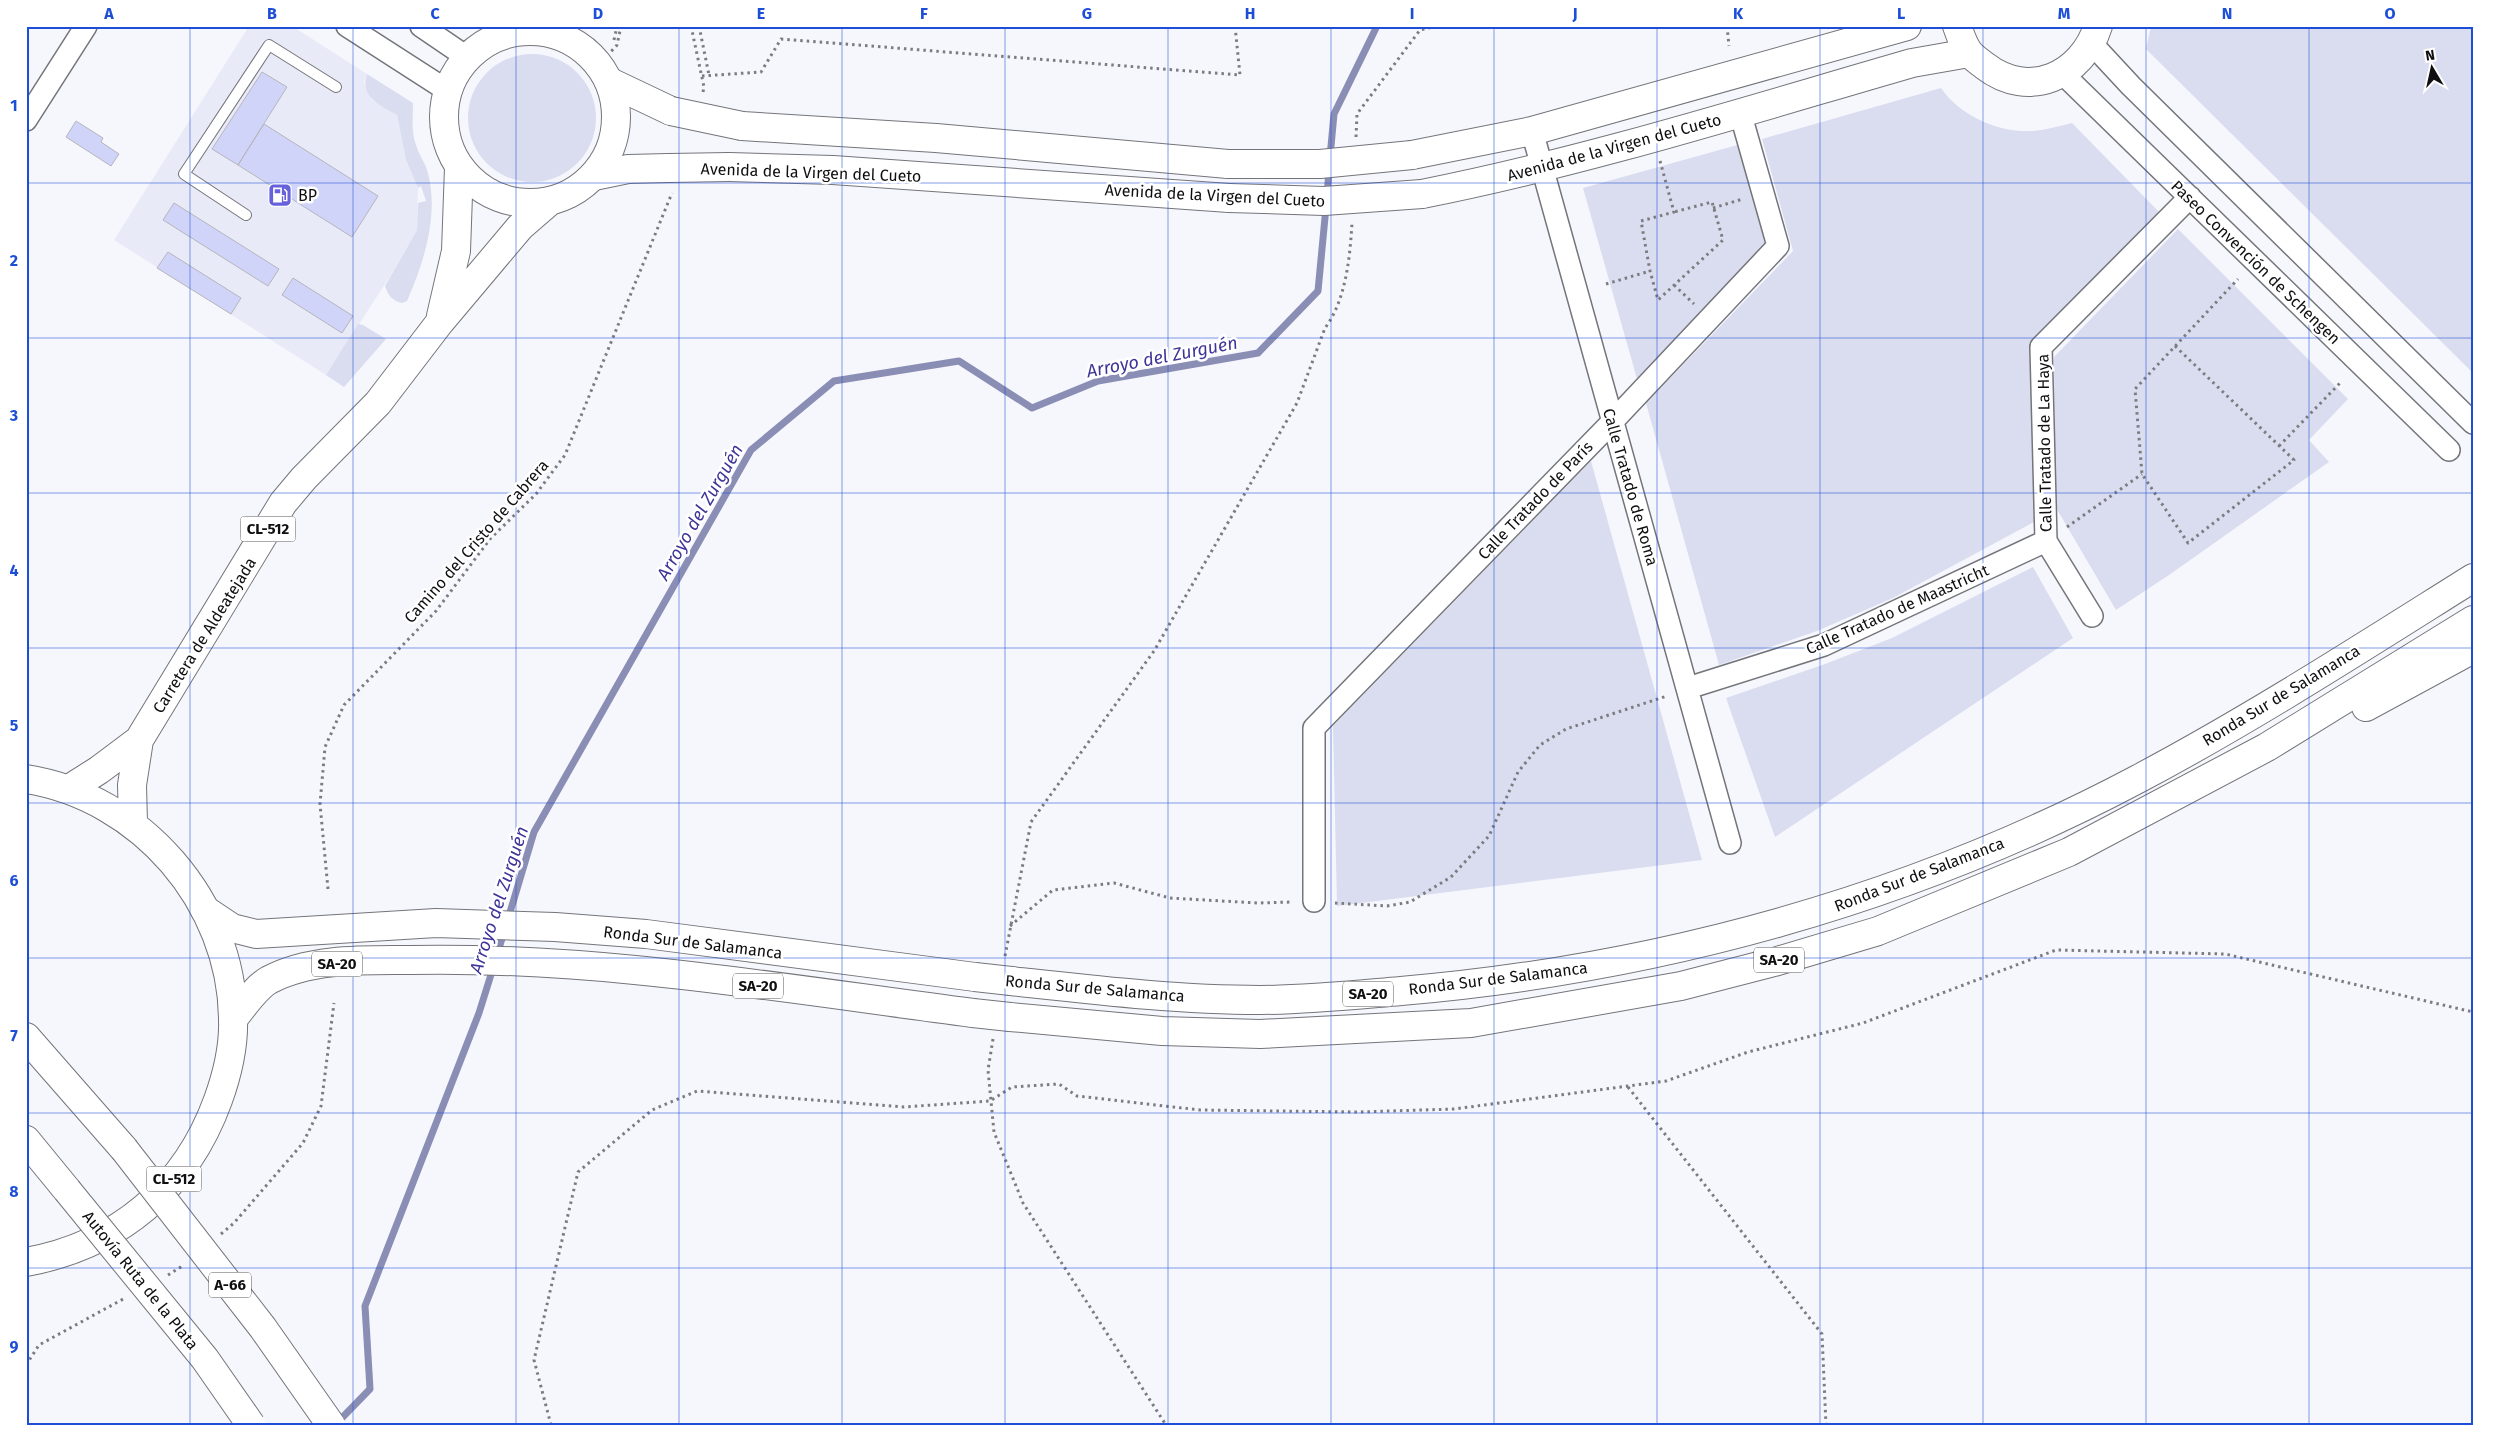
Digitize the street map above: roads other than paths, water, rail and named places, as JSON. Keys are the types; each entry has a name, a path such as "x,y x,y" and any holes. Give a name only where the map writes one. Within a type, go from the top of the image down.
{"main road":[{"name":"Avenida de la Virgen del Cueto","path":"610,82 671,112 742,126 936,138 1228,164 1320,164 1412,155 1532,131 1907,26"},
{"path":"1957,26 1968,53 2000,77 2034,82 2063,74 2080,60 2095,35"},
{"name":"CL-512","path":"507,31 533,31 562,37 585,39 610,82 616,106 616,131 608,155 594,176 574,192 550,201 525,204 500,198 477,186 459,167 448,143 444,117 448,91 456,73 468,58 484,44 507,31"},
{"name":"Avenida de la Virgen del Cueto","path":"594,176 628,169 672,176 729,167 833,170 1229,198 1324,201 1422,194 1543,168 1912,63 1968,53"},
{"name":"Carretera de Aldeatejada","path":"440,322 456,251 459,167"},
{"name":"Carretera de Aldeatejada","path":"69,789 99,770 139,740 283,503 304,478 321,463 378,403 440,322 520,227 550,201"},
{"path":"2325,670 2473,560"},
{"name":"Ronda Sur de Salamanca","path":"205,910 232,928 256,934 436,923 555,927 646,934 976,977 1008,973 1088,990 1261,1000 1460,986 1574,970 1677,949 1768,926 1865,898 1960,861 2048,823 2138,779 2325,670 2473,578"},
{"name":"SA-20","path":"233,1019 268,980 311,966 380,960 460,959 543,962 658,973 973,1013 1002,1025 1260,1034 1471,1023 1681,986 1878,932 2069,852 2267,746 2473,620"},
{"path":"2267,746 2360,710 2473,650"},
{"name":"Carretera de Aldeatejada","path":"133,823 132,785 139,740"},
{"name":"CL-512","path":"26,779 69,789 101,803 133,823 170,857 188,880 205,910 220,945 230,982 233,1019 225,1079 198,1146 176,1176 148,1207 123,1225 77,1249 26,1262"},
{"name":"A-66","path":"26,1036 124,1149 264,1328 331,1425"},
{"name":"Autovía Ruta de la Plata","path":"26,1140 206,1359 251,1425"}],"street":[{"path":"26,120 86,26"},
{"path":"347,26 448,91"},
{"path":"421,26 468,58"},
{"path":"2095,35 2131,86 2473,423"},
{"name":"Paseo Convención de Schengen","path":"2063,74 2449,450"},
{"name":"Calle Tratado de París","path":"1314,901 1314,728 1613,421 1778,246 1740,112"},
{"name":"Calle Tratado de Roma","path":"1532,131 1730,843"},
{"name":"Calle Tratado de La Haya","path":"2092,616 2046,542 2041,347 2190,198"},
{"name":"Calle Tratado de Maastricht","path":"1688,688 1824,645 2046,542"}],"lane":[{"path":"246,215 184,174 269,45 336,87"}],"waterway":[{"name":"Arroyo del Zurguén","path":"1330,157 1334,114 1377,26"},
{"name":"Arroyo del Zurguén","path":"1327,196 1329,170"},
{"name":"Arroyo del Zurguén","path":"508,919 534,832 751,450 834,381 959,361 1032,408 1098,381 1258,353 1318,291 1326,207"},
{"name":"Arroyo del Zurguén","path":"497,955 504,932"},
{"name":"Arroyo del Zurguén","path":"337,1423 370,1389 365,1306 479,1013 494,965"}],"place":[{"name":"BP","path":"280,195"}]}
